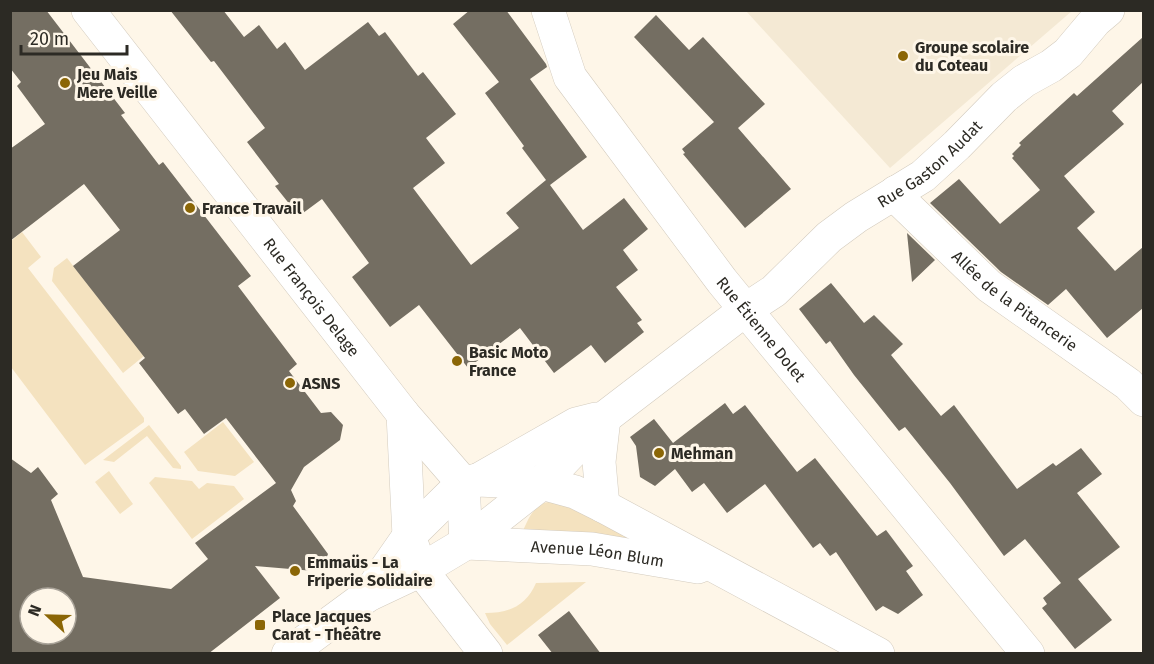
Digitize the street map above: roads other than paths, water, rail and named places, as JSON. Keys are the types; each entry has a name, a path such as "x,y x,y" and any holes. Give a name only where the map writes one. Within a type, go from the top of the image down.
{"street":[{"name":"Rue François Delage","path":"88,10 403,414 470,482"},
{"name":"Rue Étienne Dolet","path":"548,10 570,77 745,310 1000,641 1028,654"},
{"name":"Rue Gaston Audat","path":"368,595 421,570 466,543 542,483 604,418 745,310 774,291 829,237 923,176 1017,87 1068,53 1095,21 1108,10"},
{"name":"Allée de la Pitancerie","path":"896,192 904,204 989,286 1128,384 1143,400"},
{"path":"403,414 409,536 421,570 486,654"},
{"path":"288,654 368,595 409,536 470,482 576,423 604,418 599,462 603,506"},
{"path":"466,543 470,482"},
{"name":"Avenue Léon Blum","path":"470,482 542,483 575,492 878,654"},
{"name":"Avenue Léon Blum","path":"466,543 592,549 727,572"}],"place":[{"name":"Groupe scolaire du Coteau","path":"903,56"},
{"name":"Jeu Mais Mere Veille","path":"65,83"},
{"name":"France Travail","path":"190,208"},
{"name":"Basic Moto France","path":"457,361"},
{"name":"ASNS","path":"290,383"},
{"name":"Mehman","path":"659,453"},
{"name":"Emmaüs - La Friperie Solidaire","path":"295,571"},
{"name":"Place Jacques Carat - Théâtre","path":"260,625"}]}
